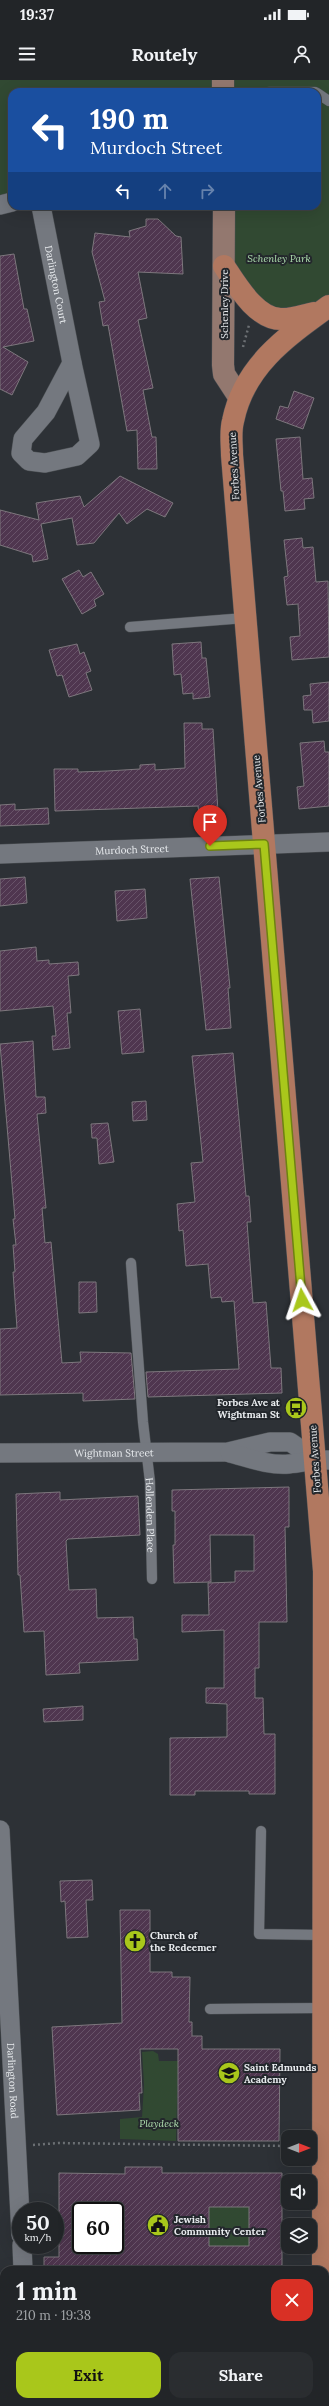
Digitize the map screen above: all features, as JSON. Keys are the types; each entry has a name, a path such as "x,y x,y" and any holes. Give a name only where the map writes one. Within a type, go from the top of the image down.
{"main road":[{"path":"224,266 247,300 265,314 282,320 325,309"},
{"name":"Forbes Avenue","path":"323,2266 324,1571 322,1460 264,844 232,455 232,423 239,397 266,355 286,337 325,309"}],"street":[{"name":"Darlington Court","path":"42,210 72,363 90,444 77,456 45,463 29,461 21,453 23,439 46,412 72,363"},
{"name":"Schenley Drive","path":"224,210 224,374 239,397"},
{"name":"Murdoch Street","path":"0,854 329,842"},
{"name":"Wightman Street","path":"0,1453 147,1451 228,1452 274,1463 288,1464 322,1460"},
{"name":"Darlington Road","path":"0,1830 19,2202"},
{"path":"22,2254 23,2266"}],"lane":[{"path":"130,627 245,618"},
{"name":"Hollenden Place","path":"131,1263 142,1422 147,1451 152,1579"},
{"path":"261,1830 259,1934 324,1935"},
{"path":"210,2009 324,2008"}],"path":[{"path":"243,348 251,320"},
{"path":"15,2146 58,2143 281,2146"}],"green space":[{"name":"Schenley Park","path":"0,80 329,80 329,306 282,320 224,266 224,210 321,210 321,88 8,88 8,203 0,205"},
{"name":"Playdeck","path":"153,2051 158,2054 159,2061 178,2061 176,2141 120,2139 120,2119 142,2117 144,2085 142,2052"},
{"path":"209,2207 249,2207 249,2246 209,2246"}],"building":[{"path":"146,219 158,219 176,236 181,237 183,274 138,272 147,318 138,320 153,388 143,390 152,437 156,437 157,469 138,469 137,430 127,431 108,325 103,326 99,302 105,301 92,252 95,233 130,237 129,231 146,226"},
{"path":"14,254 24,309 27,309 34,341 3,347 28,362 12,395 0,389 0,256"},
{"path":"294,391 314,398 303,429 276,419 280,406 288,408"},
{"path":"300,437 303,479 312,478 314,498 304,499 305,509 285,511 283,491 281,491 276,439"},
{"path":"120,476 173,503 165,517 147,509 127,524 119,513 94,543 77,545 72,518 41,524 48,559 33,562 32,555 0,545 0,510 39,520 36,503 80,496 84,507"},
{"path":"302,538 303,548 313,547 316,582 328,581 329,657 292,660 290,637 300,636 298,604 287,605 284,577 288,576 284,540"},
{"path":"79,570 83,577 91,572 104,594 94,600 96,606 82,614 62,579"},
{"path":"201,642 202,658 206,658 210,697 193,699 193,693 183,694 181,674 174,675 172,644"},
{"path":"77,644 80,654 84,652 91,671 86,673 92,690 69,697 62,675 57,676 49,650"},
{"path":"329,682 329,721 313,723 312,710 304,710 303,696 311,695 310,684"},
{"path":"184,723 202,723 202,729 213,729 218,812 199,813 198,806 55,811 54,769 78,769 78,772 107,771 140,769 140,765 155,764 155,770 185,768"},
{"path":"324,741 325,752 329,752 329,806 299,809 297,787 304,786 300,743"},
{"path":"15,804 15,810 48,808 49,824 0,826 0,805"},
{"path":"25,877 27,903 0,906 0,879"},
{"path":"219,877 230,988 228,988 231,1028 206,1030 190,879"},
{"path":"145,889 147,918 117,921 115,891"},
{"path":"36,947 37,961 49,960 49,964 78,962 79,975 68,976 71,1013 67,1013 70,1048 53,1050 52,1036 56,1036 53,1006 0,1011 0,951"},
{"path":"140,1009 144,1052 122,1054 118,1011"},
{"path":"33,1041 36,1097 45,1097 46,1113 37,1114 46,1208 42,1208 45,1243 51,1242 62,1363 81,1362 80,1352 131,1353 135,1399 83,1401 83,1393 0,1395 0,1329 17,1328 13,1272 15,1272 13,1245 16,1245 13,1219 15,1219 0,1044"},
{"path":"233,1053 246,1196 249,1196 251,1222 247,1222 253,1303 266,1302 271,1368 281,1368 282,1393 148,1397 146,1372 239,1369 234,1301 222,1302 221,1297 211,1298 208,1264 186,1266 183,1230 179,1231 177,1204 195,1202 191,1163 203,1162 192,1056"},
{"path":"146,1101 147,1120 133,1121 132,1102"},
{"path":"108,1123 114,1162 99,1164 97,1138 92,1138 91,1124"},
{"path":"79,1282 96,1282 97,1312 79,1313"},
{"path":"289,1487 289,1527 285,1527 287,1622 259,1622 259,1668 255,1668 255,1698 263,1698 264,1734 275,1734 275,1794 249,1794 249,1791 195,1791 195,1795 170,1795 170,1738 227,1737 227,1704 206,1703 206,1688 224,1688 224,1630 182,1632 182,1615 209,1615 208,1583 235,1582 235,1571 254,1571 254,1535 210,1535 211,1582 174,1583 173,1545 175,1545 175,1511 172,1511 172,1490"},
{"path":"60,1492 60,1500 138,1496 140,1535 68,1539 66,1541 69,1590 96,1589 97,1618 133,1617 134,1639 137,1639 138,1660 79,1663 80,1673 46,1675 44,1631 24,1632 20,1575 18,1575 16,1494"},
{"path":"83,1706 83,1720 44,1722 43,1709"},
{"path":"92,1880 93,1900 86,1900 88,1937 67,1938 65,1901 61,1902 60,1881"},
{"name":"Saint Edmunds Academy","path":"120,1910 150,1910 150,1972 172,1972 172,1977 190,1977 189,2022 192,2022 192,2036 202,2036 202,2049 280,2049 279,2141 178,2141 178,2049 140,2049 142,2093 139,2093 140,2110 57,2115 52,2027 122,2023"},
{"name":"Jewish Community Center","path":"125,2167 162,2167 162,2173 282,2173 282,2266 44,2266 44,2257 59,2257 59,2254 64,2254 64,2202 59,2202 59,2173 125,2174","holes":["209,2207 249,2207 249,2246 209,2246"]}],"place":[{"name":"Forbes Ave at Wightman St","path":"296,1408"},
{"name":"Church of the Redeemer","path":"135,1941"},
{"name":"Saint Edmunds Academy","path":"229,2073"},
{"name":"Jewish Community Center","path":"158,2225"}],"route":[{"path":"210,846 264,844 302,1300"}]}
